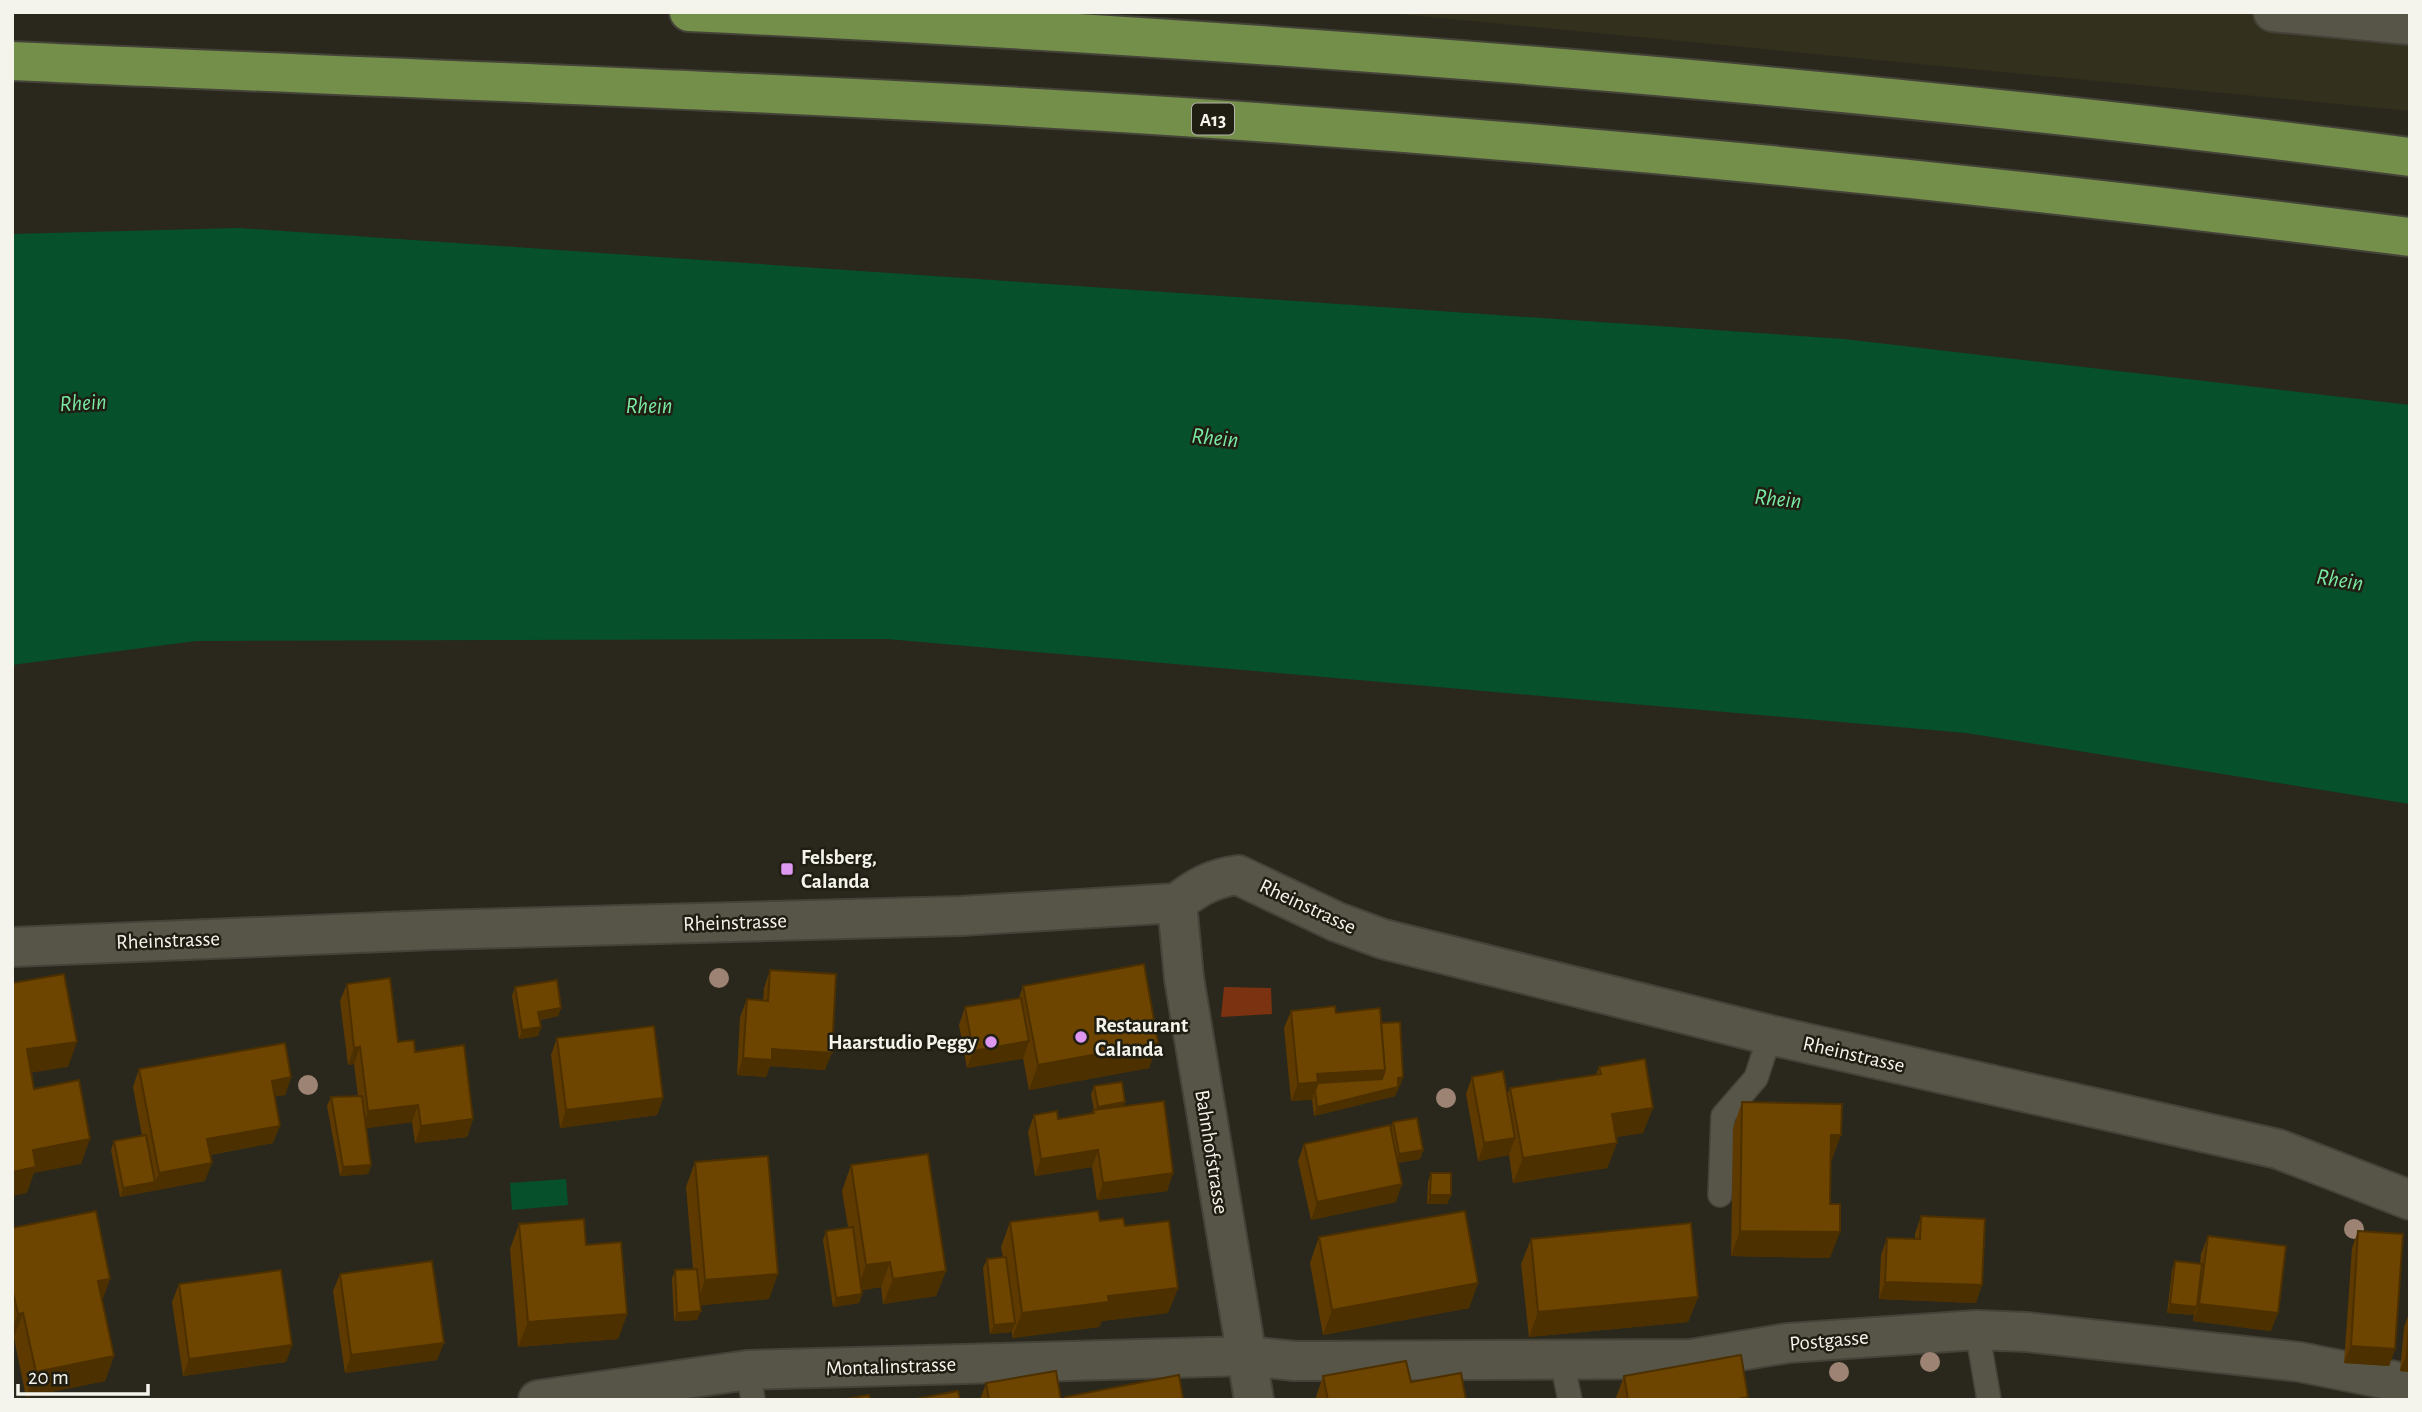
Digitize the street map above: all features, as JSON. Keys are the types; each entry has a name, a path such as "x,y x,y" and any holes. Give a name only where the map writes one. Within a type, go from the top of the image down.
{"highway":[{"path":"689,12 1235,42 1494,61 2163,125 2410,157"},
{"name":"A13","path":"12,61 1180,117 1499,140 1874,175 2164,206 2410,237"}],"street":[{"path":"2273,12 2404,25"},
{"name":"Rheinstrasse","path":"12,947 432,930 961,916 1177,903 1198,886 1221,877 1238,875 1337,922 1383,939 1770,1035 2278,1149 2410,1200"},
{"name":"Bahnhofstrasse","path":"1177,903 1184,978 1254,1400"},
{"name":"Postgasse","path":"1246,1356 1295,1361 1562,1362 1691,1359 1788,1334 1977,1330 2027,1332 2300,1362 2410,1384"},
{"name":"Montalinstrasse","path":"538,1400 1246,1356"}],"lane":[{"path":"1720,1195 1723,1116 1756,1078 1770,1035"},
{"path":"1977,1330 1989,1400"},
{"path":"1562,1362 1570,1400"}],"shaded area":[{"path":"1377,12 2410,12 2410,111"},
{"path":"1224,987 1271,988 1272,1014 1221,1017"}],"water":[{"name":"Rhein","path":"239,228 1844,339 2410,405 2410,804 1966,733 887,639 196,641 12,665 12,234"},
{"path":"566,1179 568,1205 512,1210 510,1183"}],"building":[{"name":"Restaurant Calanda","path":"1144,964 1158,1043 1038,1065 1023,986"},
{"path":"770,970 836,974 832,1053 772,1049 772,1060 743,1058 747,999 768,1001"},
{"path":"64,974 77,1042 27,1049 34,1089 79,1080 90,1139 33,1150 36,1167 12,1172 12,983"},
{"path":"390,978 398,1042 414,1040 415,1052 464,1045 473,1119 421,1126 418,1105 368,1111 360,1047 354,1048 347,984"},
{"path":"557,980 561,1008 538,1012 541,1027 522,1030 515,987"},
{"path":"1021,998 1029,1041 973,1051 965,1007"},
{"path":"1335,1006 1336,1013 1380,1008 1385,1070 1317,1074 1318,1082 1298,1084 1291,1011"},
{"path":"1400,1022 1403,1077 1398,1078 1398,1087 1317,1107 1315,1090 1318,1083 1382,1079 1385,1070 1381,1023"},
{"path":"654,1026 663,1098 566,1110 557,1038"},
{"path":"285,1043 291,1077 272,1081 280,1126 207,1139 212,1163 159,1173 139,1069"},
{"path":"1645,1059 1653,1108 1612,1114 1617,1143 1523,1158 1510,1088 1601,1074 1599,1067"},
{"path":"1503,1071 1515,1138 1484,1143 1472,1077"},
{"path":"1122,1082 1125,1102 1098,1107 1094,1086"},
{"path":"362,1096 371,1165 343,1167 331,1097"},
{"path":"1164,1101 1173,1173 1103,1183 1098,1150 1041,1159 1034,1115 1057,1111 1058,1119 1094,1113 1093,1110"},
{"path":"1742,1102 1842,1104 1841,1135 1831,1135 1830,1204 1840,1204 1840,1232 1740,1231"},
{"path":"1417,1118 1423,1150 1399,1154 1393,1122"},
{"path":"1390,1125 1402,1184 1317,1202 1304,1144"},
{"path":"146,1135 155,1182 123,1188 114,1141"},
{"path":"928,1154 946,1271 893,1279 890,1262 866,1265 851,1165"},
{"path":"768,1156 778,1274 705,1280 695,1162"},
{"path":"1431,1173 1451,1173 1451,1195 1430,1195"},
{"path":"96,1211 110,1279 98,1281 114,1356 36,1372 23,1313 18,1314 12,1288 12,1228"},
{"path":"1098,1211 1100,1221 1123,1218 1125,1226 1169,1221 1178,1288 1108,1296 1109,1302 1022,1313 1010,1222"},
{"path":"1465,1211 1478,1283 1332,1310 1319,1237"},
{"path":"1921,1216 1985,1219 1982,1285 1885,1282 1887,1238 1920,1239"},
{"path":"584,1219 586,1245 621,1242 627,1314 528,1322 519,1224"},
{"path":"1691,1223 1698,1297 1538,1312 1531,1239"},
{"path":"853,1227 862,1294 836,1298 826,1231"},
{"path":"2358,1231 2403,1234 2395,1349 2351,1346"},
{"path":"2208,1236 2286,1246 2278,1313 2199,1304"},
{"path":"1006,1257 1015,1323 994,1325 987,1259"},
{"path":"432,1261 444,1343 351,1355 340,1274"},
{"path":"2175,1261 2202,1264 2197,1307 2170,1304"},
{"path":"697,1269 701,1311 677,1313 675,1270"},
{"path":"281,1270 292,1345 189,1359 179,1284"},
{"path":"2410,1316 2410,1354 2407,1354"},
{"path":"1741,1355 1748,1397 1734,1400 1628,1400 1624,1376"},
{"path":"1406,1361 1411,1382 1461,1373 1466,1400 1328,1400 1323,1376"},
{"path":"1056,1371 1061,1400 989,1400 986,1383"},
{"path":"1179,1375 1183,1399 1187,1400 1066,1400 1065,1397"},
{"path":"958,1391 960,1400 910,1400"},
{"path":"869,1395 870,1400 841,1400"}],"place":[{"name":"Felsberg, Calanda","path":"787,869"},
{"name":"Restaurant Calanda","path":"1081,1037"},
{"name":"Haarstudio Peggy","path":"991,1042"}]}
